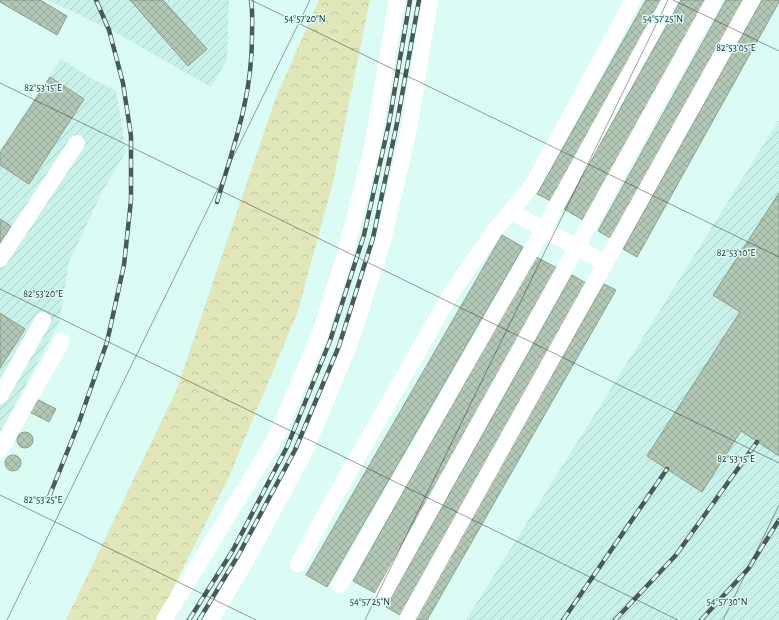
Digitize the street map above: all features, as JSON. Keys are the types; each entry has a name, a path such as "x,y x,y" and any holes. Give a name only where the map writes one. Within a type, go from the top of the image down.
{"lane":[{"path":"164,620 275,439 320,334 344,258 372,148 396,0"},
{"path":"211,620 247,559 304,453 349,346 383,241 409,129 430,0"},
{"path":"298,564 452,292 495,230 533,184 634,0"},
{"path":"340,585 543,230 670,0"},
{"path":"381,599 714,0"},
{"path":"408,617 752,0"},
{"path":"0,259 77,143"},
{"path":"510,211 605,263"},
{"path":"0,396 43,320"},
{"path":"0,450 62,341"}],"shaded area":[{"path":"48,0 229,0 227,60 211,87 111,30"},
{"path":"61,59 92,79 116,91 126,152 103,190 69,262 59,323 0,432 0,150"},
{"path":"779,120 779,620 466,620"}],"green space":[{"path":"319,0 370,0 333,182 298,311 228,479 157,620 66,620 176,391 276,97"}],"building":[{"path":"0,0 40,0 67,16 57,35 0,2"},
{"path":"130,0 163,0 207,49 188,66"},
{"path":"646,0 663,0 551,201 537,194"},
{"path":"681,0 707,0 583,220 564,209"},
{"path":"726,0 744,0 611,238 598,231"},
{"path":"762,0 779,0 779,2 637,257 623,249"},
{"path":"50,77 84,99 29,184 0,165 0,153"},
{"path":"779,193 779,456 741,431 702,492 647,456 740,312 713,295"},
{"path":"0,219 11,226 0,243"},
{"path":"502,235 523,247 327,587 306,575"},
{"path":"536,257 559,269 375,593 353,581"},
{"path":"572,275 586,283 400,615 386,607"},
{"path":"604,284 616,290 427,620 413,620"},
{"path":"0,313 25,329 0,368"},
{"path":"31,396 56,409 49,422 24,409"},
{"path":"25,432 32,437 33,440 28,447 25,448 18,443 17,440 22,433"},
{"path":"13,455 20,460 21,463 16,470 13,471 6,466 5,463 10,456"}],"railway":[{"path":"49,497 78,425 107,342 124,265 131,200 131,136 123,83 109,30 96,0"},
{"path":"217,202 236,141 249,80 252,37 251,0"},
{"path":"189,620 233,550 287,447 330,341 364,235 389,123 410,0"},
{"path":"199,620 239,554 295,450 339,346 373,238 397,123 419,0"},
{"path":"615,620 676,555 757,442"},
{"path":"563,620 667,469"},
{"path":"701,620 748,569 779,520"}]}
